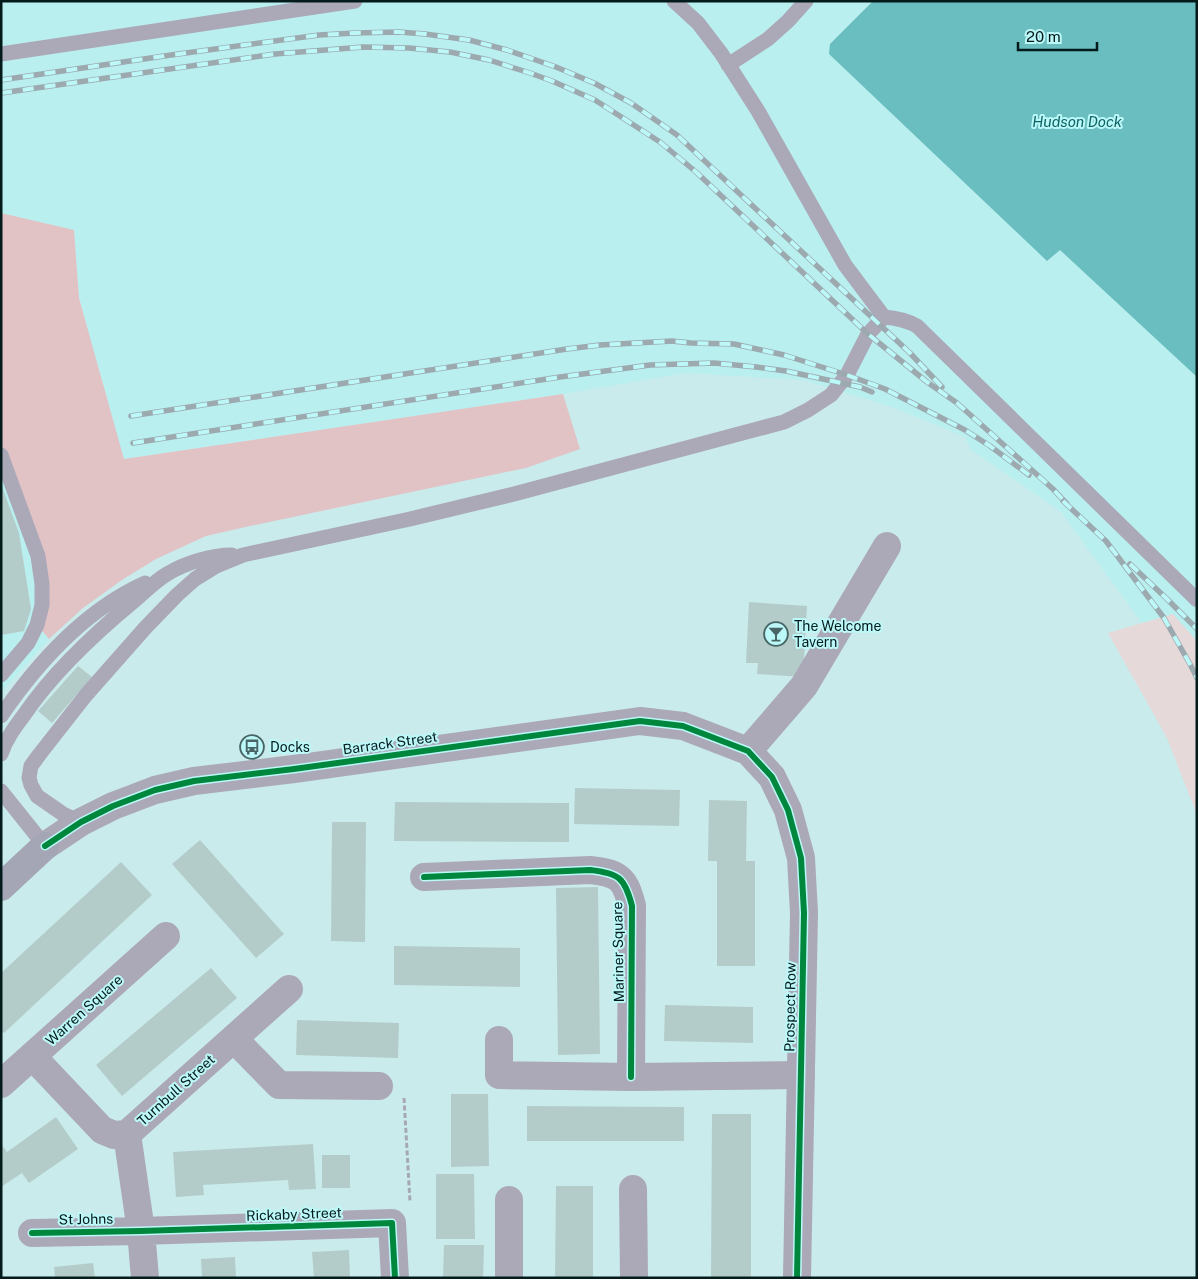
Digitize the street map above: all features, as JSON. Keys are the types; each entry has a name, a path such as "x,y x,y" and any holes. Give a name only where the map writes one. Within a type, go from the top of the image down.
{"main road":[{"name":"Barrack Street","path":"1,887 45,846"}],"street":[{"path":"748,751 804,686 887,546"},
{"name":"Barrack Street","path":"45,846 81,822 113,806 155,790 194,782 640,721 683,726 748,751"},
{"name":"Prospect Row","path":"748,751 772,777 788,810 800,858 804,913 797,1278"},
{"name":"Mariner Square","path":"424,877 590,870 605,871 619,877 628,890 632,906 631,1077"},
{"name":"Warren Square","path":"1,1084 166,936"},
{"name":"Turnbull Street","path":"145,1278 142,1231 127,1134 289,989"},
{"path":"234,1039 279,1086 379,1086"},
{"path":"499,1040 499,1075 631,1077 801,1075"},
{"path":"32,1056 102,1130 114,1135 127,1134"},
{"path":"633,1189 634,1278"},
{"path":"509,1200 509,1278"},
{"path":"392,1223 395,1278"},
{"name":"Rickaby Street","path":"142,1231 392,1223"},
{"name":"St Johns","path":"32,1233 142,1231"}],"lane":[{"path":"1,54 355,1"},
{"path":"674,1 698,23 728,65 758,111 845,264 884,317 896,318 917,326 1197,600"},
{"path":"728,65 768,39 806,1"},
{"path":"1,716 35,670 64,639 116,598 166,574 212,556 243,555 410,519 514,494 784,422 808,410 831,395 848,375 868,334 884,317"},
{"path":"1,455 38,556 42,584 42,605 37,625 28,643 1,675"},
{"path":"81,822 63,814 37,796 29,778 32,766 86,695 177,594 194,579 243,555"},
{"path":"1,754 14,728 33,701 58,672 113,618 166,574"},
{"path":"1,791 45,846"}],"path":[{"path":"379,1086 392,1099 404,1098 410,1204 392,1223"}],"shaded area":[{"path":"1,1 1197,1 1197,641 1173,614 1142,623 1060,511 971,450 965,437 892,407 803,380 686,373 563,394 123,459 79,298 74,230 1,213"},
{"path":"1,213 74,230 79,298 124,459 563,394 580,449 526,468 206,536 156,559 122,580 83,608 49,639 37,625 42,584 1,455"},
{"path":"1,455 38,556 37,625 49,639 1,693"},
{"path":"1173,614 1197,641 1197,815 1167,738 1108,633"}],"water":[{"name":"Hudson Dock","path":"873,1 1197,1 1197,377 1060,250 1047,261 829,54 830,44"}],"building":[{"path":"1,484 19,533 31,609 24,631 1,635"},
{"name":"The Welcome Tavern","path":"749,602 807,606 803,677 757,674 758,663 746,663"},
{"path":"78,666 92,677 52,723 38,711"},
{"path":"575,788 680,790 679,826 574,824"},
{"path":"709,800 747,801 746,861 755,861 755,966 717,966 717,861 708,861"},
{"path":"395,802 569,803 569,842 394,841"},
{"path":"332,822 366,822 365,942 331,941"},
{"path":"200,840 284,934 256,958 172,864"},
{"path":"121,862 152,895 4,1033 1,1031 1,973"},
{"path":"598,887 600,1054 558,1055 556,888"},
{"path":"394,946 520,948 520,987 394,985"},
{"path":"211,968 237,998 122,1096 96,1065"},
{"path":"665,1005 753,1007 753,1043 664,1041"},
{"path":"297,1020 399,1023 398,1058 296,1055"},
{"path":"451,1094 488,1094 489,1166 451,1167"},
{"path":"527,1106 684,1107 684,1141 527,1141"},
{"path":"712,1114 751,1114 751,1278 711,1278"},
{"path":"56,1117 78,1149 29,1183 22,1173 1,1187 1,1144 7,1152"},
{"path":"313,1144 316,1189 289,1190 288,1180 203,1185 204,1195 176,1197 173,1152"},
{"path":"322,1155 350,1155 350,1188 322,1188"},
{"path":"436,1174 474,1174 475,1239 436,1239"},
{"path":"556,1186 593,1186 593,1278 555,1278"},
{"path":"444,1245 484,1245 483,1278 443,1278"},
{"path":"349,1250 350,1278 314,1278 312,1252"},
{"path":"235,1257 236,1278 202,1278 201,1259"},
{"path":"93,1263 95,1278 55,1278 54,1267"}],"railway":[{"path":"1,80 319,35 399,32 425,34 469,40 507,50 594,83 631,103 677,135 910,353 942,387"},
{"path":"1,93 275,54 363,47 409,48 450,52 489,60 552,81 595,100 660,142 696,172 868,334 927,382 957,403 1053,489 1067,504"},
{"path":"131,416 600,345 672,341 734,344 784,355 885,389 965,430 1029,475"},
{"path":"133,443 560,377 650,365 714,363 756,367 786,371 860,387 872,392"},
{"path":"1063,501 1106,541 1164,618 1197,678"},
{"path":"1130,564 1197,629"}],"cycle path":[{"path":"45,846 81,822 113,806 155,790 194,781 640,721 683,726 748,751 772,777 788,810 801,858 804,913 797,1278"},
{"path":"424,877 590,870 608,873 619,879 627,889 632,906 631,1077"},
{"path":"32,1233 392,1223 395,1278"}],"place":[{"name":"The Welcome Tavern","path":"776,634"},
{"name":"Docks","path":"252,747"}]}
